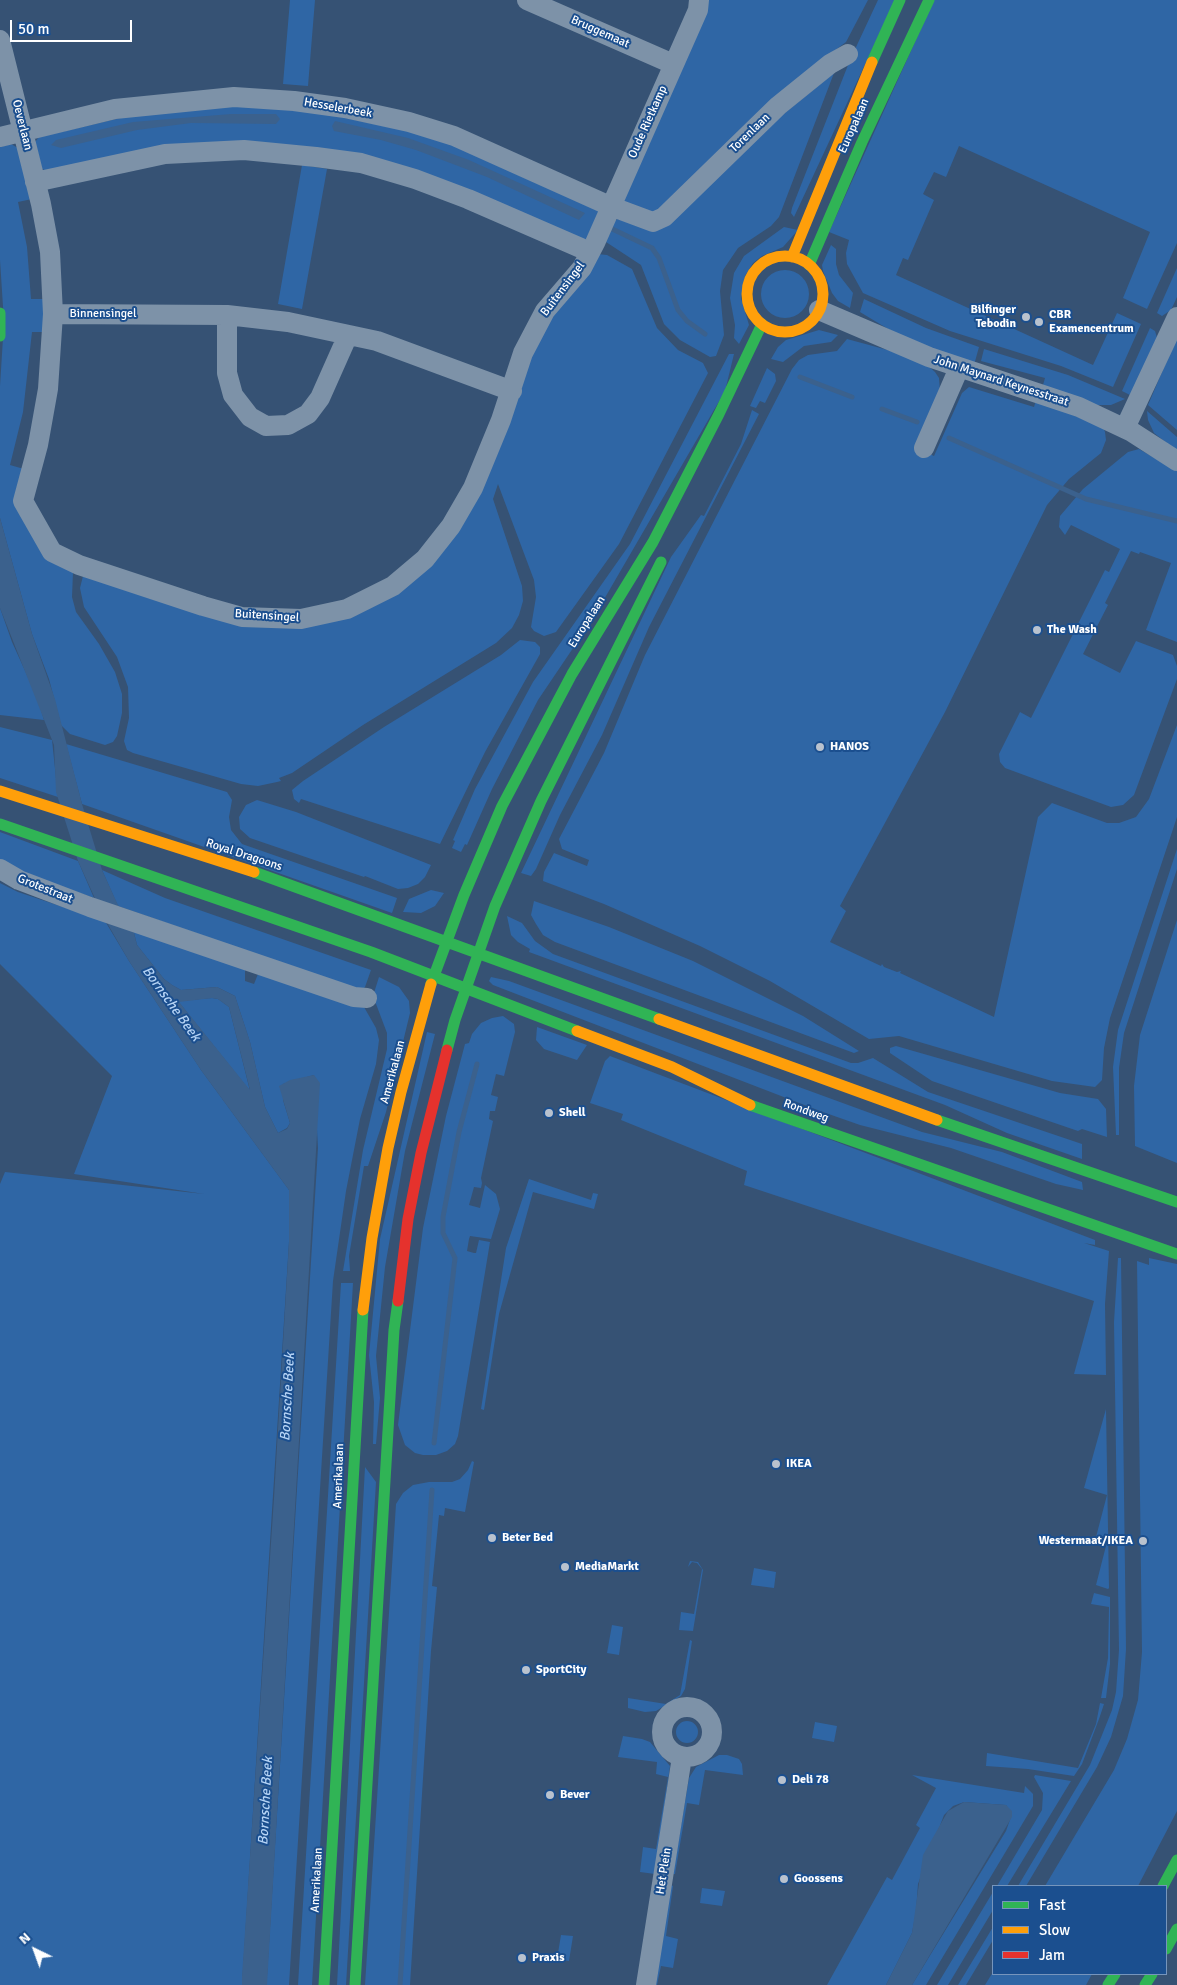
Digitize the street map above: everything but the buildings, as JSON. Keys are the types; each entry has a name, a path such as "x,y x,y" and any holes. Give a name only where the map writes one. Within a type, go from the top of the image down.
{"main road":[{"name":"Europalaan","path":"792,257 866,74 900,0"},
{"name":"Europalaan","path":"809,265 874,116 929,0"},
{"path":"777,257 792,257 809,265 820,279 823,289 820,310 805,326 795,331 777,335 762,324 751,311 747,289 751,278 757,268 766,261 777,257"},
{"path":"0,313 0,336"},
{"name":"Europalaan","path":"434,975 467,887 516,777 582,656 653,542 716,420 762,324"},
{"path":"354,1985 394,1330 408,1219 432,1104 477,952 541,801 619,642 668,550"},
{"name":"Royal Dragoons","path":"0,791 249,870 477,952"},
{"path":"0,824 434,975"},
{"path":"477,952 912,1111 1177,1202"},
{"name":"Rondweg","path":"434,975 672,1067 752,1106 1083,1223 1177,1254"},
{"name":"Amerikalaan","path":"324,1985 350,1560 351,1480 359,1355 372,1238 388,1148 434,975"},
{"path":"359,1355 365,1402 364,1442 370,1453 386,1468"},
{"path":"1164,1885 1177,1860"},
{"path":"1167,1947 1177,1929"}],"street":[{"name":"Oude Rietkamp","path":"592,248 698,10 699,0"},
{"name":"Bruggemaat","path":"534,1 674,64"},
{"name":"Oeverlaan","path":"0,40 35,182"},
{"name":"Torenlaan","path":"659,221 778,106 830,64 848,54"},
{"name":"Hesselerbeek","path":"0,137 114,109 180,100 234,96 294,100 345,108 409,122 454,136 610,206 653,222 659,221"},
{"path":"35,182 165,154 244,150 316,157 360,163 416,180 592,248"},
{"name":"Binnensingel","path":"35,182 50,252 53,314 227,315 288,322 378,342 512,391"},
{"name":"Buitensingel","path":"53,314 48,389 38,445 23,501 46,544 59,557 203,606 242,617 301,619 347,609 393,586 425,558 451,526 473,488 512,391 523,353 545,311 582,268 592,248"},
{"name":"John Maynard Keynesstraat","path":"820,310 894,343 959,368 1061,400 1125,428 1177,461"},
{"path":"227,315 227,374 233,395 250,416 266,426 288,425 308,414 320,398 348,335"},
{"path":"1125,428 1177,317"},
{"path":"924,448 959,368"},
{"name":"Grotestraat","path":"0,869 19,880 90,907 354,997 367,998"},
{"name":"Het Plein","path":"646,1985 682,1757"}],"shaded area":[{"path":"290,0 315,0 308,86 283,84"},
{"path":"706,0 868,0 846,42 812,68 658,215 623,203"},
{"path":"878,0 895,0 794,217 791,213 792,208 850,60"},
{"path":"934,0 1177,0 1177,243 1147,309 1123,298 1150,232 959,146 946,177 934,172 923,194 934,200 908,260 903,258 896,275 1093,365 1117,313 1141,324 1113,387 1061,366 950,331 863,293 847,264 846,253 849,240 829,232"},
{"path":"834,73 779,217 771,226 738,248 723,270 720,291 724,335 716,356 710,357 680,340 664,324 641,265 606,242 614,222 617,219 646,226"},
{"path":"288,106 432,136 599,211 592,236 584,241 321,151 47,171 42,169 35,142 39,137 168,107"},
{"path":"11,144 18,148 32,199 18,202 27,247 31,299 45,299 45,332 32,332 23,412 10,465 24,469 17,495 73,572 72,597 76,612 99,644 115,672 122,694 122,713 117,736 113,742 105,745 70,734 61,725 49,679 32,634 0,518 0,386 4,322 0,260 0,147"},
{"path":"302,165 327,169 302,309 278,304"},
{"path":"784,227 798,230 783,247 762,256 753,263 745,276 741,298 749,325 739,344 734,338 735,325 730,298 734,273 744,256"},
{"path":"831,245 836,249 836,264 839,275 853,293 850,308 838,301 832,293 823,271 822,265"},
{"path":"597,254 607,255 632,269 657,328 678,350 703,363 708,373 619,544 556,632 544,636 534,631 531,627 536,597 534,580 498,484 493,499 522,586 523,601 519,615 512,628 496,643 363,725 292,773 279,778 281,781 258,786 241,784 127,750 124,741 129,718 128,687 117,657 84,607 80,588 83,576 293,625 428,563 531,347"},
{"path":"1177,268 1177,297 1171,310 1162,316 1157,313"},
{"path":"780,270 790,270 802,277 809,289 809,299 802,311 790,318 780,318 772,314 765,307 761,299 761,289 765,281 772,274"},
{"path":"864,299 926,328 979,347 974,365 903,338 860,312"},
{"path":"1150,328 1155,331 1158,341 1130,395 1122,391"},
{"path":"819,330 838,335 831,342 804,346 783,362 771,359 778,347 786,340"},
{"path":"1177,337 1177,430 1148,405"},
{"path":"847,339 895,352 926,364 935,372 939,378 940,391 916,448 934,456 962,393 969,387 1034,407 1036,400 1103,427 1105,432 1106,440 1101,453 1069,479 1047,505 945,712 840,906 846,911 830,942 881,966 882,964 884,967 897,972 901,971 900,973 994,1017 1038,817 1052,803 1107,823 1119,823 1136,817 1149,799 1177,725 1177,817 1110,1018 1104,1048 1102,1080 1095,1087 1052,1081 899,1036 869,1039 770,981 700,946 604,904 543,881 544,872 554,853 587,866 589,860 562,849 559,839 604,753 645,655 792,369 799,360 808,355 837,351"},
{"path":"984,349 1068,375 1125,399 1111,405 1094,405 1043,385 1045,378 981,361"},
{"path":"729,354 734,354 725,391 592,620 538,700 492,789 467,845 465,844 461,852 452,848 455,841 453,840 475,789 533,682 630,544"},
{"path":"767,368 775,374 776,381 765,403 760,401 756,408 750,406"},
{"path":"752,410 759,414 649,627 602,735 560,815 536,869 531,876 521,873 671,557 701,515 704,516 741,444"},
{"path":"1147,411 1177,437 1177,451 1154,433 1148,420"},
{"path":"1139,449 1177,471 1177,642 1146,630 1171,563 1140,552 1139,554 1131,551 1105,603 1108,605 1083,654 1120,673 1136,641 1173,655 1177,666 1177,679 1134,795 1123,805 1111,807 1005,768 1000,762 999,754 1020,712 1031,718 1105,570 1109,572 1120,549 1071,525 1065,535 1059,527 1060,516 1083,489 1128,452"},
{"path":"0,608 12,642 37,697 44,720 0,715"},
{"path":"520,640 535,642 540,647 540,654 485,752 440,844 301,799 299,803 294,799 292,790 303,781 384,727 501,655"},
{"path":"0,727 52,740 58,797 0,778"},
{"path":"66,744 227,792 232,800 229,817 231,830 242,844 397,898 392,913 82,804"},
{"path":"257,800 296,812 431,865 425,877 418,884 398,889 365,876 250,838 240,829 239,817 246,805"},
{"path":"0,832 78,861 94,898 18,871 0,862"},
{"path":"1177,849 1177,869 1124,1033 1119,1068 1119,1135 1116,1135 1113,1067 1118,1030"},
{"path":"102,870 165,898 371,970 365,987 361,991 118,906"},
{"path":"0,883 18,892 105,921 201,1070 289,1190 289,1242 242,1985 0,1985 0,1184 5,1172 204,1194 74,1174 112,1076 0,964"},
{"path":"431,890 444,893 435,906 421,913 403,912 409,899"},
{"path":"534,901 609,927 693,961 803,1016 859,1051 854,1053 555,942 543,935 531,915"},
{"path":"507,916 522,923 535,941 553,954 851,1063 858,1063 873,1058 928,1092 1082,1144 1082,1159 1007,1133 945,1105 529,952 530,949 511,935"},
{"path":"1177,920 1177,1163 1135,1146 1134,1086 1140,1035"},
{"path":"133,929 245,967 245,981 254,984 258,974 364,1007 376,1028 379,1040 376,1064 360,1119 346,1191 333,1281 289,1985 267,1985 267,1976 318,1148 314,1075 283,1084 283,1100 290,1123 287,1128 278,1133 265,1107 250,1042 235,996 217,987 181,990 172,985 164,979 137,945"},
{"path":"379,977 399,987 409,1001 410,1013 386,1112 368,1166 364,1166 349,1256 350,1271 343,1271 363,1150 387,1049 387,1033 373,996"},
{"path":"491,977 509,981 922,1132 1002,1152 1082,1182 1083,1190 1056,1184 951,1148 860,1125 820,1111 493,985 489,981"},
{"path":"218,999 229,1007 250,1091 178,1001"},
{"path":"503,1016 514,1024 515,1032 504,1076 496,1074 491,1095 498,1097 495,1111 490,1111 489,1119 493,1121 481,1178 481,1188 474,1187 469,1205 480,1208 485,1185 496,1194 500,1209 491,1239 470,1236 469,1239 467,1251 474,1253 476,1253 479,1240 490,1242 458,1436 455,1444 447,1451 436,1455 423,1455 415,1453 405,1445 398,1425 423,1228 446,1116 465,1044 469,1043 472,1034 481,1023"},
{"path":"537,1027 587,1045 577,1060 544,1049 536,1040"},
{"path":"427,1032 435,1034 405,1151 385,1267 376,1356 380,1398 376,1444 373,1444 374,1402 369,1355 380,1239"},
{"path":"896,1046 1060,1093 1098,1099 1106,1109 1107,1137 1082,1129 1078,1131 932,1081 890,1053 890,1048"},
{"path":"610,1056 1095,1240 1095,1245 1084,1243 1109,1251 1105,1304 1106,1375 1074,1374 1094,1301 744,1185 747,1171 621,1120 623,1114 590,1103 605,1061"},
{"path":"529,1179 591,1200 593,1193 598,1194 594,1209 533,1192 499,1314 484,1410 481,1409 506,1248"},
{"path":"1118,1258 1121,1258 1126,1649 1123,1696 1111,1737 1097,1767 1027,1885 1019,1885 1090,1765 1112,1710 1116,1692 1119,1650 1114,1322"},
{"path":"1149,1258 1177,1264 1177,1811 1139,1885 1046,1885 1114,1770 1127,1739 1138,1700 1142,1652 1137,1261 1149,1265"},
{"path":"341,1283 353,1283 312,1985 298,1985"},
{"path":"1106,1409 1109,1588 1108,1589 1096,1585 1107,1542 1096,1537 1107,1495 1084,1488"},
{"path":"472,1461 474,1462 465,1512 445,1508 444,1516 439,1515 432,1586 437,1587 431,1651 410,1985 365,1985 396,1504 403,1493 413,1485 429,1482 452,1482 460,1479 468,1470"},
{"path":"365,1467 376,1482 346,1985 337,1985"},
{"path":"690,1561 698,1562 703,1570 693,1631 679,1630 681,1612 694,1614 702,1569 697,1563 692,1562 688,1567"},
{"path":"754,1568 776,1572 774,1588 751,1585"},
{"path":"1094,1593 1110,1597 1110,1664 1106,1698 1101,1698 1108,1658 1109,1607 1091,1604"},
{"path":"612,1625 623,1627 619,1655 607,1653"},
{"path":"690,1640 692,1641 685,1689 681,1696 656,1711 645,1712 628,1708 628,1698 666,1704 680,1695"},
{"path":"1100,1703 1104,1704 1099,1719 1082,1764 1074,1776 1028,1769 986,1766 987,1753 1078,1768 1096,1724"},
{"path":"687,1721 695,1724 698,1732 695,1740 687,1743 679,1740 676,1732 679,1724"},
{"path":"815,1722 837,1726 834,1742 812,1738"},
{"path":"623,1736 650,1742 670,1766 655,1874 640,1872 643,1847 656,1849 668,1777 656,1774 657,1762 618,1757"},
{"path":"719,1755 727,1755 739,1759 742,1764 743,1775 705,1770 699,1805 687,1803 675,1874 673,1874 689,1778 696,1767"},
{"path":"912,1775 1024,1793 1025,1786 1033,1794 1033,1806 926,1985 912,1985 1006,1831 1012,1814 1006,1805 964,1802 953,1806 944,1815 918,1884 912,1933 886,1985 827,1985 887,1877 892,1880 920,1828 916,1825 936,1788"},
{"path":"1035,1775 1071,1781 1008,1885 998,1885 1042,1810 1043,1793 1034,1777"},
{"path":"671,1885 673,1886 666,1936 678,1939 673,1968 661,1966 657,1985 655,1985"},
{"path":"702,1888 725,1891 722,1906 700,1903"},
{"path":"992,1894 992,1912 948,1985 937,1985"},
{"path":"992,1929 992,1942 966,1985 958,1985"},
{"path":"561,1935 573,1936 569,1961 557,1959"},
{"path":"992,1974 1091,1975 1086,1985 985,1985"}],"water":[{"path":"231,114 276,114 280,119 276,124 191,123 137,130 61,148 51,145 56,140 133,122"},
{"path":"335,121 408,138 469,160 585,213 579,220 487,177 416,150 381,140 334,131 332,126"},
{"name":"Bornsche Beek","path":"0,518 32,634 55,699 82,804 102,870 117,903 133,929 137,945 164,979 181,990 217,987 235,996 250,1042 265,1107 278,1133 287,1129 290,1123 279,1086 290,1080 314,1075 320,1083 267,1985 242,1985 242,1976 274,1498 289,1242 289,1190 201,1070 129,961 103,916 78,861 56,792 54,745 0,608","holes":["218,999 229,1007 250,1090 179,1002"]},
{"path":"964,1802 1006,1805 1012,1811 1012,1817 912,1985 886,1985 912,1933 923,1855 948,1811"}],"waterway":[{"path":"606,226 652,248 659,258 678,310 687,321 705,334"},
{"path":"800,377 852,397"},
{"path":"882,409 917,422"},
{"path":"949,438 1086,499 1177,521"},
{"path":"434,1443 455,1258 443,1233 443,1217 459,1132 477,1064"},
{"path":"400,1985 432,1490"}],"traffic: fast":[{"path":"872,62 900,0"},
{"path":"809,265 862,142 929,0"},
{"path":"0,313 0,336"},
{"path":"431,984 464,895 502,806 572,674 653,542 719,414 762,324"},
{"path":"447,1050 455,1020 495,906 541,801 661,562"},
{"path":"0,824 371,952 577,1031"},
{"path":"254,872 659,1019"},
{"path":"750,1105 1177,1254"},
{"path":"937,1120 1177,1202"},
{"path":"355,1985 394,1330 398,1301"},
{"path":"324,1985 363,1310"},
{"path":"1164,1885 1177,1860"},
{"path":"1167,1947 1177,1929"},
{"path":"1108,1985 1114,1975"},
{"path":"1145,1985 1151,1975"}],"traffic: slow":[{"path":"792,257 872,62"},
{"path":"785,256 799,259 812,267 820,280 823,294 820,308 812,321 799,329 785,332 771,329 758,321 750,308 747,294 750,280 758,267 771,259 785,256"},
{"path":"0,791 254,872"},
{"path":"363,1310 372,1238 388,1148 401,1092 431,984"},
{"path":"659,1019 937,1120"},
{"path":"577,1031 672,1067 750,1105"}],"traffic: jam":[{"path":"398,1301 408,1219 421,1153 447,1050"}],"place":[{"name":"Bilfinger Tebodin","path":"1026,317"},
{"name":"CBR Examencentrum","path":"1039,322"},
{"name":"The Wash","path":"1037,630"},
{"name":"HANOS","path":"820,747"},
{"name":"Shell","path":"549,1113"},
{"name":"IKEA","path":"776,1464"},
{"name":"Beter Bed","path":"492,1538"},
{"name":"Westermaat/IKEA","path":"1143,1541"},
{"name":"MediaMarkt","path":"565,1567"},
{"name":"SportCity","path":"526,1670"},
{"name":"Deli 78","path":"782,1780"},
{"name":"Bever","path":"550,1795"},
{"name":"Goossens","path":"784,1879"},
{"name":"Praxis","path":"522,1958"}]}
